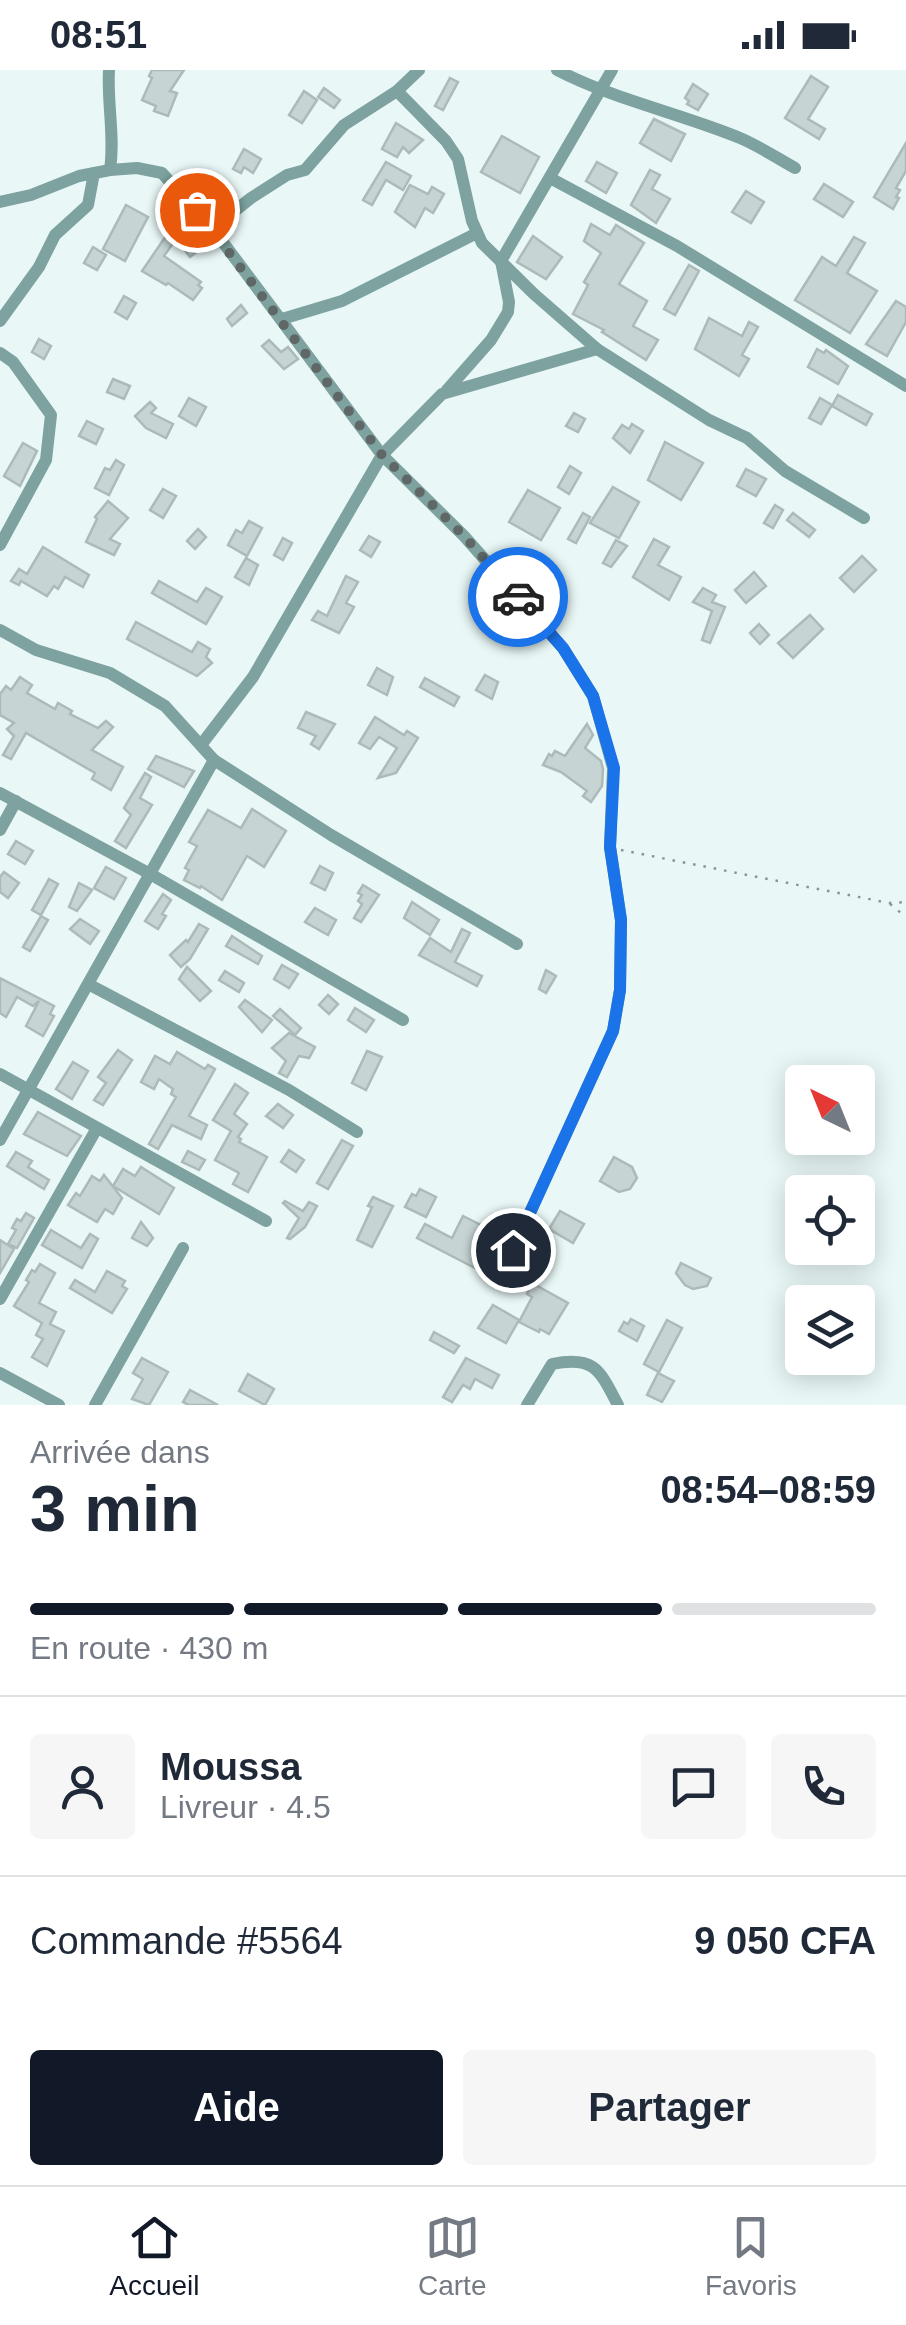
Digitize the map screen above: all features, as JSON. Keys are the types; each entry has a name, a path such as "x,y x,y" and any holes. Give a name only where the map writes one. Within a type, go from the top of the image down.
{"street":[{"path":"109,70 113,145 110,170"},
{"path":"212,229 251,198 287,175 304,170 344,125 397,91 420,70"},
{"path":"557,70 601,92 654,106 741,139 795,168"},
{"path":"201,745 253,677 382,455 491,340 508,312 501,262 612,70"},
{"path":"397,91 446,140 458,159 482,243 596,349 710,420 747,438 786,470 864,518"},
{"path":"0,202 110,170 137,168 162,173 212,229 382,455 464,536 563,648 593,696 614,768 610,847 621,920 620,990 613,1031 501,1276"},
{"path":"0,321 39,267 55,235 88,205 94,173"},
{"path":"550,178 677,246 906,386"},
{"path":"282,320 342,301 477,233"},
{"path":"442,394 596,349"},
{"path":"0,352 13,362 51,415 46,460 0,545"},
{"path":"0,630 36,650 110,673 165,706 214,760 332,836 517,944"},
{"path":"0,1140 214,760"},
{"path":"0,792 403,1020"},
{"path":"0,830 16,802"},
{"path":"90,985 289,1090 357,1132"},
{"path":"0,1074 266,1221"},
{"path":"0,1298 96,1128"},
{"path":"95,1405 183,1248"},
{"path":"528,1405 552,1364 572,1361 587,1362 600,1372 618,1405"},
{"path":"0,1374 59,1405"}],"path":[{"path":"610,847 889,902 906,902"},
{"path":"889,902 906,918"}],"building":[{"path":"152,70 184,70 170,91 177,93 168,116 154,111 156,106 142,100"},
{"path":"811,76 828,87 808,119 825,129 819,139 785,118"},
{"path":"450,78 458,82 443,110 435,106"},
{"path":"693,84 708,94 698,110 687,104 685,98"},
{"path":"324,88 340,100 334,108 318,97"},
{"path":"304,91 317,100 302,123 289,115"},
{"path":"654,119 685,134 671,161 640,143"},
{"path":"396,123 423,140 409,153 403,147 397,157 382,149"},
{"path":"502,136 539,157 520,193 481,172"},
{"path":"906,143 906,171 896,188 900,190 896,197 899,198 893,209 874,197"},
{"path":"244,149 261,159 253,173 244,167 241,173 233,169"},
{"path":"386,162 411,176 403,190 386,180 372,205 363,200"},
{"path":"597,162 617,173 606,193 586,181"},
{"path":"650,170 660,175 652,189 670,199 656,223 631,205"},
{"path":"824,184 853,202 843,217 814,199"},
{"path":"410,185 428,194 432,187 444,194 433,213 425,208 415,227 395,212"},
{"path":"746,191 764,202 751,223 732,212"},
{"path":"126,205 148,217 125,261 103,249"},
{"path":"591,224 610,235 616,225 644,243 619,284 647,301 633,326 658,340 646,360 573,314 588,285 584,282 601,253 584,241"},
{"path":"200,231 208,243 190,257 181,245"},
{"path":"168,233 176,239 164,256 201,282 198,285 202,288 193,300 142,271"},
{"path":"533,236 562,257 546,279 517,262"},
{"path":"854,237 865,243 847,273 877,291 850,333 795,300 822,257 836,266"},
{"path":"93,247 106,255 97,270 84,263"},
{"path":"689,265 699,271 675,315 664,309"},
{"path":"124,296 136,303 127,319 115,312"},
{"path":"896,301 906,307 906,322 887,356 866,344"},
{"path":"241,305 247,313 232,326 227,319"},
{"path":"709,318 742,336 749,322 758,327 742,355 749,359 739,376 695,349"},
{"path":"39,339 51,346 44,359 32,352"},
{"path":"269,340 281,352 288,347 298,359 284,369 262,346"},
{"path":"817,349 824,353 826,350 848,366 838,384 808,367"},
{"path":"113,379 130,386 124,399 107,392"},
{"path":"838,395 872,414 866,425 832,406"},
{"path":"189,398 206,407 196,426 179,416"},
{"path":"820,398 832,405 821,424 809,418"},
{"path":"150,402 156,408 151,413 173,424 166,438 146,428 135,416"},
{"path":"574,413 585,419 578,432 566,426"},
{"path":"87,421 103,429 96,444 79,436"},
{"path":"632,424 643,431 630,453 613,438 622,425 629,429"},
{"path":"665,442 703,463 681,500 648,480"},
{"path":"23,443 37,451 20,486 4,476"},
{"path":"116,460 124,465 109,495 95,488 105,468 110,470"},
{"path":"570,466 581,473 569,494 558,487"},
{"path":"746,469 766,479 756,496 737,486"},
{"path":"613,487 639,502 619,538 590,523"},
{"path":"163,489 176,496 163,518 150,510"},
{"path":"528,490 560,508 541,540 509,522"},
{"path":"108,501 128,518 110,539 120,544 114,555 86,542 95,517"},
{"path":"775,505 783,510 773,528 764,523"},
{"path":"583,513 590,517 576,543 568,539"},
{"path":"793,513 815,530 809,537 787,520"},
{"path":"249,521 262,528 247,556 228,545 236,530 242,533"},
{"path":"198,529 206,537 195,549 187,541"},
{"path":"369,536 380,542 371,557 360,550"},
{"path":"283,538 292,543 283,560 274,555"},
{"path":"654,539 669,547 658,565 681,577 669,600 633,577"},
{"path":"616,540 627,546 611,567 603,563"},
{"path":"43,547 89,575 83,587 65,577 58,589 54,586 47,596 21,581 19,585 11,581 19,569 27,574"},
{"path":"862,556 876,570 854,592 840,578"},
{"path":"246,558 258,565 249,585 235,577"},
{"path":"754,572 766,586 746,603 735,590"},
{"path":"346,576 358,582 346,603 354,607 339,633 312,620 318,611 327,616"},
{"path":"159,581 197,602 206,588 222,597 206,624 152,593"},
{"path":"703,588 716,595 712,602 725,607 710,643 702,640 712,611 693,602"},
{"path":"810,615 823,629 793,658 778,643"},
{"path":"136,622 192,652 198,642 210,649 206,657 212,663 197,676 127,639"},
{"path":"759,624 769,635 760,644 750,633"},
{"path":"377,668 393,677 387,695 368,685"},
{"path":"485,675 498,682 492,699 476,690"},
{"path":"20,677 32,685 27,693 55,709 58,703 98,728 106,721 113,727 92,750 123,767 111,790 92,779 95,773 26,733 11,759 3,755 14,736 7,729 14,723 0,715 0,694 6,686 11,690"},
{"path":"425,678 459,697 454,706 420,687"},
{"path":"306,712 335,724 319,749 311,744 316,736 298,728"},
{"path":"375,717 404,735 407,731 418,738 396,773 378,778 397,748 379,737 370,749 359,743"},
{"path":"587,724 593,735 585,748 601,761 603,769 602,786 591,802 583,796 587,791 561,772 543,765 555,751 565,756"},
{"path":"156,756 194,771 184,787 148,769"},
{"path":"145,773 151,777 140,798 152,805 126,848 115,841 131,815 124,808"},
{"path":"252,809 286,831 264,867 247,856 222,900 184,880 189,870 185,868 197,846 189,842 208,810 241,828"},
{"path":"16,841 33,851 25,864 8,854"},
{"path":"320,866 333,873 325,890 311,883"},
{"path":"106,867 126,878 114,899 94,888"},
{"path":"4,872 19,883 8,898 0,892"},
{"path":"49,879 58,884 41,915 32,910"},
{"path":"79,883 92,890 77,911 69,907"},
{"path":"363,885 379,895 361,922 354,918 362,904 358,901 362,895 358,893"},
{"path":"163,894 171,900 158,929 145,921"},
{"path":"412,902 439,920 430,935 404,918"},
{"path":"315,908 336,920 328,935 305,922"},
{"path":"41,916 48,920 30,951 23,947"},
{"path":"80,919 99,931 90,944 70,929"},
{"path":"199,924 208,929 181,967 170,955 188,942"},
{"path":"462,929 470,933 455,962 482,976 477,986 419,955 430,938 451,952"},
{"path":"232,936 262,956 258,964 226,946"},
{"path":"282,965 298,974 289,988 274,979"},
{"path":"187,967 211,991 200,1001 179,979"},
{"path":"546,970 556,976 546,993 539,989"},
{"path":"225,971 244,983 239,992 219,980"},
{"path":"0,978 54,1006 50,1014 54,1016 43,1036 26,1026 39,1001 33,1006 17,997 6,1017 0,1013"},
{"path":"328,995 338,1004 329,1014 319,1005"},
{"path":"245,1000 272,1020 262,1032 239,1007"},
{"path":"355,1008 374,1020 366,1032 348,1020"},
{"path":"280,1009 301,1028 295,1035 273,1016"},
{"path":"289,1033 315,1047 309,1058 299,1056 287,1077 279,1073 286,1061 272,1048"},
{"path":"118,1050 132,1060 103,1105 94,1100 106,1083 98,1077"},
{"path":"367,1051 382,1057 366,1090 352,1083"},
{"path":"177,1052 205,1069 208,1065 215,1069 189,1116 207,1125 201,1139 172,1125 158,1149 149,1144 176,1097 171,1094 173,1089 159,1079 154,1089 141,1082 155,1056 170,1064"},
{"path":"73,1062 88,1071 72,1099 56,1089"},
{"path":"235,1084 248,1093 234,1114 247,1124 239,1142 267,1157 248,1192 233,1184 239,1173 215,1160 231,1131 213,1120"},
{"path":"278,1104 293,1115 283,1128 266,1116"},
{"path":"38,1112 81,1136 67,1156 24,1134"},
{"path":"342,1140 353,1146 328,1189 317,1183"},
{"path":"289,1150 304,1160 296,1172 281,1162"},
{"path":"188,1151 205,1160 199,1170 182,1162"},
{"path":"16,1152 32,1161 28,1167 49,1180 44,1189 7,1166"},
{"path":"614,1157 632,1167 637,1178 630,1189 619,1192 600,1181"},
{"path":"141,1167 174,1188 159,1214 113,1186 123,1169 135,1176"},
{"path":"104,1175 122,1198 113,1214 105,1209 97,1222 68,1205 76,1193 80,1196 92,1176 100,1181"},
{"path":"420,1189 436,1197 426,1217 405,1207"},
{"path":"373,1197 393,1206 372,1247 357,1240"},
{"path":"285,1201 303,1211 309,1202 317,1206 305,1227 290,1239 287,1238 299,1218"},
{"path":"560,1211 584,1224 573,1243 549,1229"},
{"path":"26,1213 34,1218 17,1248 8,1244 16,1230 12,1228"},
{"path":"463,1216 491,1230 475,1268 417,1238 425,1224 452,1238"},
{"path":"141,1222 153,1238 147,1246 132,1238"},
{"path":"51,1230 81,1248 90,1234 98,1239 82,1268 42,1245"},
{"path":"0,1240 14,1249 0,1273"},
{"path":"681,1263 711,1278 707,1286 693,1289 685,1285 676,1273"},
{"path":"40,1264 55,1273 39,1303 56,1312 50,1324 64,1331 47,1366 32,1357 43,1339 36,1335 42,1323 14,1306 32,1270 35,1272"},
{"path":"107,1271 125,1281 122,1286 127,1289 112,1313 70,1288 75,1280 95,1292"},
{"path":"532,1283 568,1303 549,1334 519,1322 532,1297 527,1294"},
{"path":"493,1305 519,1320 506,1343 478,1328"},
{"path":"631,1319 644,1326 637,1341 619,1331"},
{"path":"667,1320 682,1328 659,1372 644,1364"},
{"path":"434,1332 459,1346 454,1353 430,1340"},
{"path":"142,1358 168,1372 149,1405 132,1399 143,1379 133,1373"},
{"path":"466,1358 499,1375 492,1388 475,1379 470,1389 463,1385 452,1402 443,1397"},
{"path":"658,1373 674,1381 662,1402 647,1395"},
{"path":"248,1374 274,1389 265,1405 239,1391"},
{"path":"190,1390 218,1405 183,1402"}],"way so far":[{"path":"197,210 382,455 464,536 518,597"}],"route":[{"path":"513,1250 613,1031 620,990 621,920 610,847 614,768 593,696 563,648 518,597"}]}
